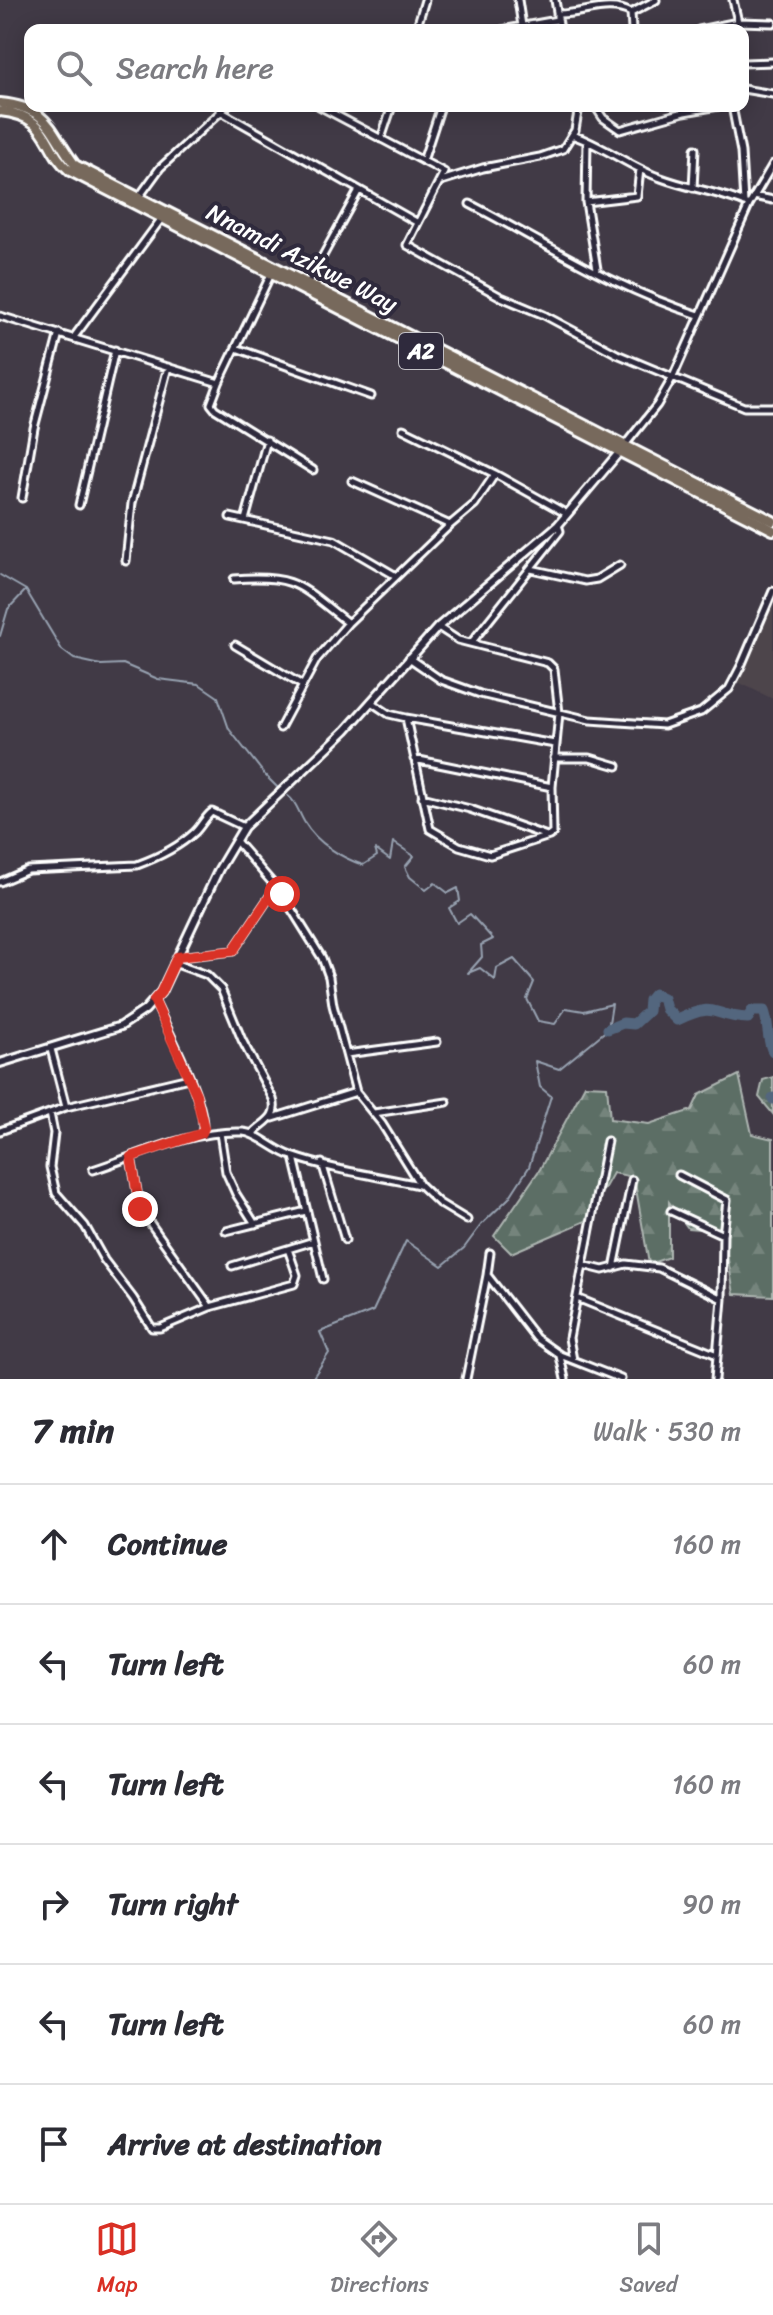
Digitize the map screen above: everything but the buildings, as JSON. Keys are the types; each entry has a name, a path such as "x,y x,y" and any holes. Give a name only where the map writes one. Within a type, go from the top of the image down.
{"highway":[{"name":"Nnamdi Azikwe Way","path":"0,103 24,109"},
{"name":"Nnamdi Azikwe Way","path":"0,111 22,117 41,129 61,163 70,171 622,449 773,521"},
{"name":"Nnamdi Azikwe Way","path":"32,112 55,131 75,165 308,284 773,530"}],"street":[{"path":"418,24 425,0"},
{"path":"518,0 522,24"},
{"path":"555,0 558,24"},
{"path":"632,24 631,13 640,3 656,0"},
{"path":"733,0 738,22"},
{"path":"557,20 557,14 612,7 621,7 631,13"},
{"path":"534,24 557,20"},
{"path":"728,24 773,23"},
{"path":"749,63 773,62"},
{"path":"749,90 773,94"},
{"path":"139,197 160,168 219,112"},
{"path":"222,112 418,223"},
{"path":"330,112 444,172 407,245 501,297 544,315 617,354 744,407 773,407"},
{"path":"381,139 390,112"},
{"path":"423,161 439,112"},
{"path":"441,181 563,149 572,135 578,112"},
{"path":"599,112 620,130 684,112"},
{"path":"733,112 747,204"},
{"path":"572,135 640,169 693,189 747,204"},
{"path":"587,140 586,202 597,270"},
{"path":"693,189 695,149"},
{"path":"0,1063 121,1026 161,992 219,869 244,827 346,730 438,627 558,525 657,405 673,377 747,204 773,164"},
{"path":"586,202 637,196 640,169"},
{"path":"308,284 359,190"},
{"path":"754,196 773,200"},
{"path":"470,204 660,303 699,315"},
{"path":"74,337 162,218"},
{"path":"271,274 211,400 215,409 313,470"},
{"path":"0,325 1,316 219,383"},
{"path":"22,498 34,428 59,333"},
{"path":"236,348 371,396"},
{"path":"79,505 115,350"},
{"path":"126,561 132,503 168,367"},
{"path":"403,429 567,514"},
{"path":"245,520 267,440"},
{"path":"280,728 317,659 348,623 475,504 495,474"},
{"path":"352,481 450,525"},
{"path":"230,517 334,540 396,576"},
{"path":"471,643 560,531 558,525"},
{"path":"531,569 585,581 597,579 620,565"},
{"path":"234,579 265,577 291,581 348,623"},
{"path":"409,658 454,687 590,720 664,725 701,712 718,700 735,679 773,591"},
{"path":"406,718 430,829 459,846 490,855 553,833 552,787 559,713 552,665 455,638 438,627"},
{"path":"235,645 302,685"},
{"path":"371,702 389,714 406,718 555,744"},
{"path":"554,758 590,758 617,766"},
{"path":"414,759 552,787"},
{"path":"422,797 470,809 549,836"},
{"path":"0,882 28,870 137,865 194,834 212,812 244,827"},
{"path":"236,841 276,887 326,967 356,1092 420,1185 439,1203 467,1220"},
{"path":"175,960 233,951 276,887"},
{"path":"175,960 207,975 221,989 242,1040 273,1099 275,1107 271,1119"},
{"path":"154,1000 202,1114 202,1133"},
{"path":"346,1054 437,1042"},
{"path":"51,1049 66,1107"},
{"path":"0,1131 66,1107 189,1078"},
{"path":"93,1170 202,1133 253,1133 271,1119 356,1092"},
{"path":"373,1113 447,1102"},
{"path":"50,1113 54,1133 50,1167 56,1193 85,1226 104,1260 152,1328 160,1328 210,1307 294,1284 297,1275 288,1249"},
{"path":"220,1133 226,1172 255,1224"},
{"path":"253,1133 269,1146 294,1157 420,1185"},
{"path":"573,1360 569,1338 607,1141"},
{"path":"131,1157 140,1209 210,1307"},
{"path":"294,1157 323,1279"},
{"path":"322,1163 345,1240"},
{"path":"679,1175 727,1200 715,1379"},
{"path":"614,1269 632,1180"},
{"path":"226,1231 307,1211"},
{"path":"671,1211 723,1235"},
{"path":"232,1266 314,1241"},
{"path":"466,1379 490,1253"},
{"path":"583,1265 603,1270 626,1264 659,1268 722,1299"},
{"path":"487,1275 536,1338 560,1355 621,1379"},
{"path":"577,1298 717,1355"},
{"path":"560,1355 565,1379"}],"shaded area":[{"path":"773,600 773,699 738,682"}],"green space":[{"path":"739,1075 752,1134 773,1139 773,1296 734,1294 723,1231 688,1228 669,1202 669,1257 649,1264 634,1177 613,1173 586,1221 511,1253 494,1236 540,1169 585,1085 607,1086 610,1119 649,1124 692,1110 699,1095"},
{"path":"773,1077 773,1114 759,1097 763,1080"}],"waterway":[{"path":"0,575 26,590 62,650 74,659 101,665 123,664 158,679 199,684 218,697 229,729 278,788"},
{"path":"0,636 8,609 26,590"},
{"path":"288,796 310,830 339,854 363,865 377,856 375,849 390,860 393,842 414,856 405,867 410,877 426,890 435,883 448,893 458,888 460,901 449,908 457,923 470,914 493,939 481,945 482,957 468,973 480,968 495,980 497,968 514,959 534,982 527,999 538,1021 555,1024 566,1008 584,1011 612,1004 608,1029 559,1069 535,1061 540,1087 551,1096 529,1167 509,1198 481,1225 464,1248 442,1266 406,1241 373,1311 320,1332 329,1353 312,1379"},
{"path":"608,1029 623,1023 634,1024 648,1011 649,1000 654,994 663,998 666,1009 677,1020 708,1010 748,1018 752,1011 764,1011 773,1051"}],"route":[{"path":"140,1209 131,1157 191,1138 202,1133 204,1128 196,1094 154,1000 177,957 233,951 276,887 282,894"}]}
